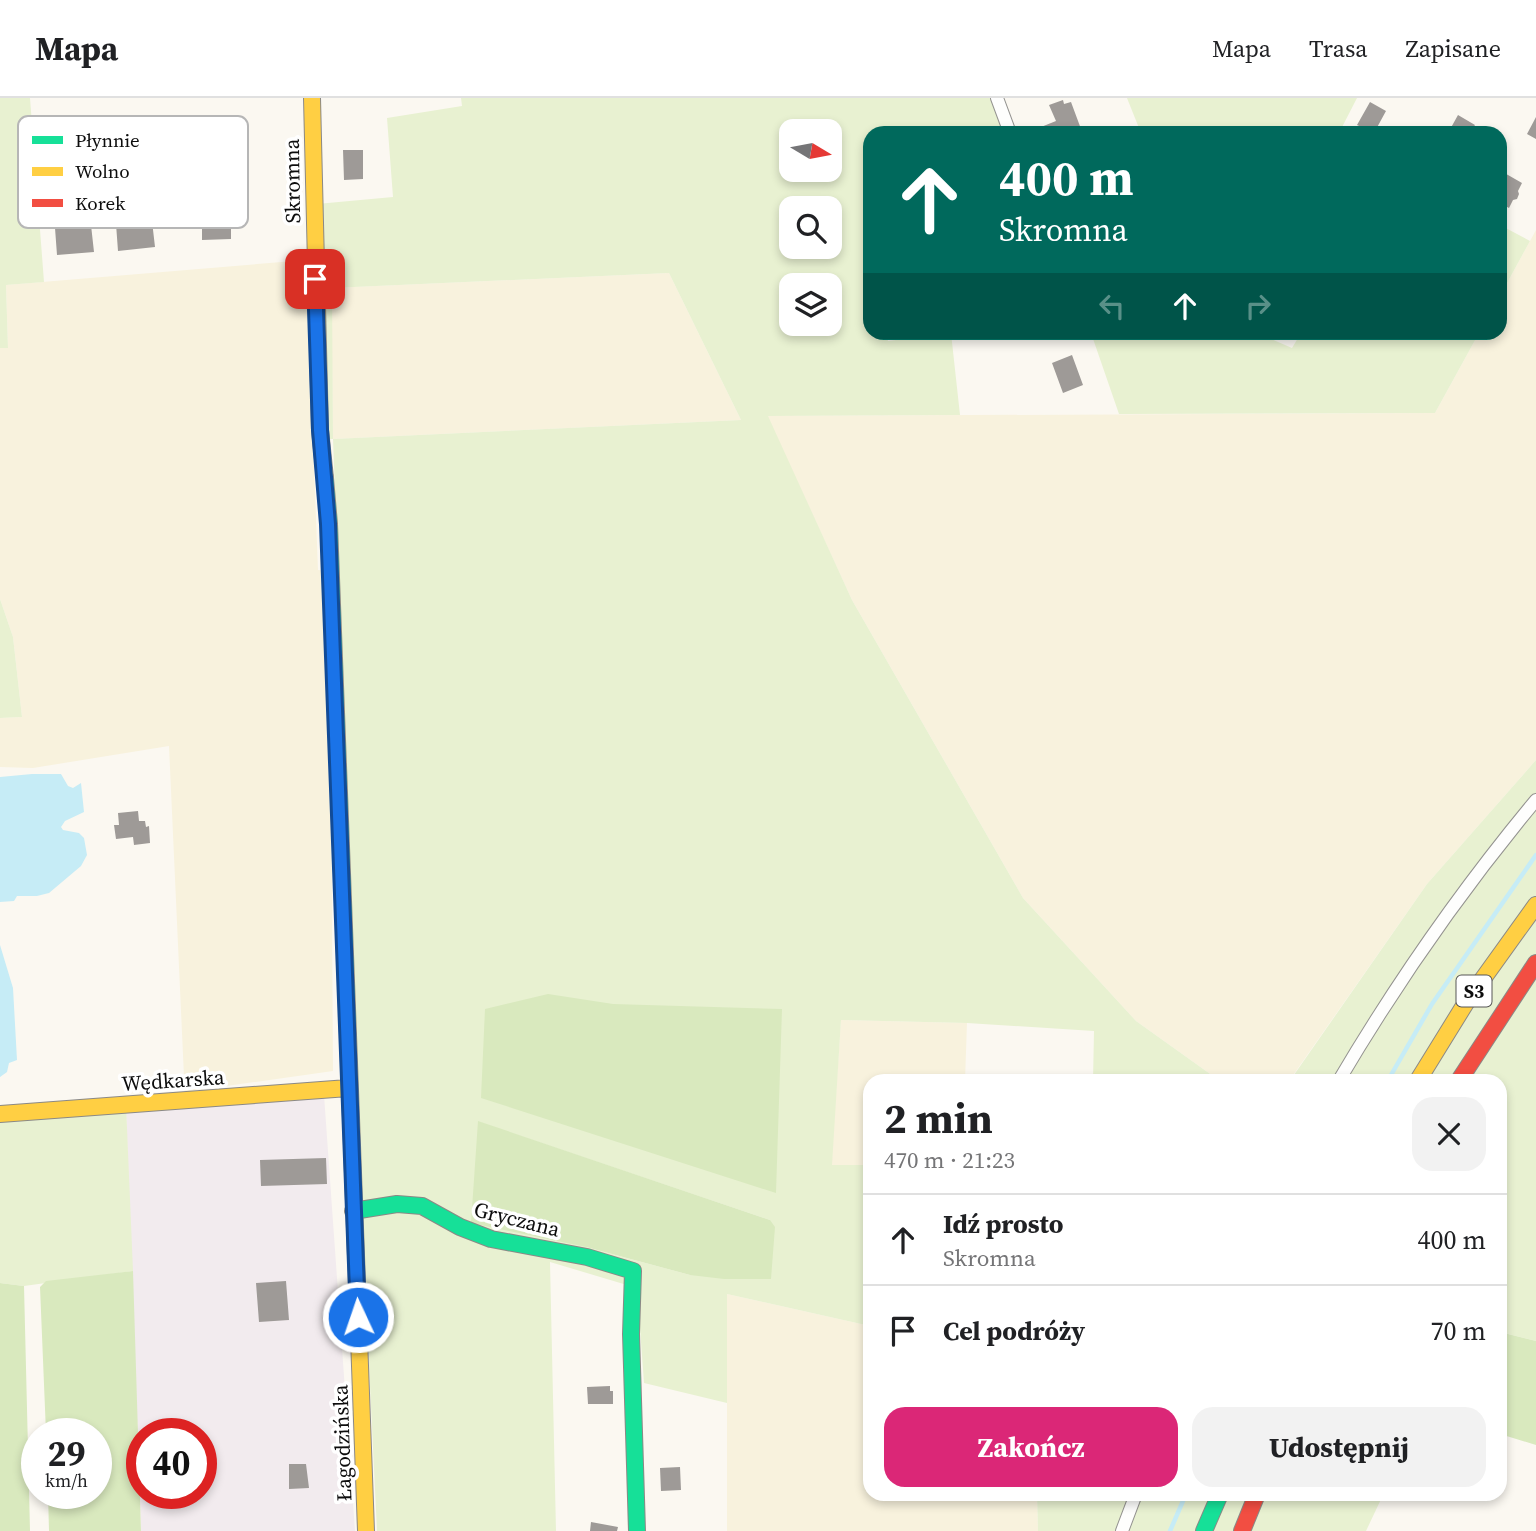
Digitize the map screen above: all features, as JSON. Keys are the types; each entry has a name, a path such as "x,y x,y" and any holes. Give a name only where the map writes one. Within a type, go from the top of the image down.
{"main road":[{"name":"Skromna","path":"312,98 320,430"},
{"name":"Łagodzińska","path":"320,430 328,524 366,1531"},
{"name":"S3","path":"1422,1074 1467,1001 1536,905"},
{"name":"S3","path":"1463,1074 1536,963"},
{"name":"Wędkarska","path":"0,1114 348,1088"},
{"name":"Gryczana","path":"353,1211 397,1204 422,1206 460,1227 491,1239 587,1257 633,1271 631,1334 637,1531"},
{"path":"1204,1531 1217,1501"},
{"path":"1242,1531 1254,1501"}],"street":[{"path":"997,98 1007,126"},
{"path":"1343,1074 1387,1000 1448,911 1536,800"},
{"path":"1122,1531 1133,1501"}],"shaded area":[{"path":"1536,230 1536,760 1427,884 1294,1074 1210,1074 1136,1021 1023,898 852,600 767,416 1435,413 1475,340 1507,340 1507,283"},
{"path":"306,260 318,570 330,571 333,1071 191,1091 185,1099 169,746 33,768 0,767 0,718 22,717 13,637 0,599 0,348 8,347 6,285"},
{"path":"669,273 741,420 333,439 331,288"},
{"path":"841,1020 967,1023 965,1074 863,1074 863,1165 831,1166"},
{"path":"324,1095 355,1531 141,1531 140,1509 217,1509 217,1418 137,1418 126,1111"},
{"path":"727,1294 863,1324 863,1501 1037,1501 1038,1531 727,1531"}],"green space":[{"path":"0,98 30,98 31,116 18,116 18,228 40,228 44,282 6,285 8,348 0,348"},
{"path":"461,98 991,98 1001,126 863,126 863,340 952,340 960,415 768,416 852,600 1023,898 1136,1021 1210,1074 1093,1074 1094,1031 967,1023 841,1020 832,1165 863,1165 863,1324 727,1294 727,1403 644,1383 637,1288 550,1262 556,1531 377,1531 361,1200 333,439 312,440 306,205 393,197 387,118 462,106","holes":["669,273 741,420 333,439 332,288","479,1122 770,1220 690,1275 586,1247"]},
{"path":"1127,98 1357,98 1343,126 1138,126"},
{"path":"1507,229 1530,241 1507,283"},
{"path":"1093,340 1273,340 1292,348 1297,340 1475,340 1435,413 1119,414"},
{"path":"0,599 13,637 22,717 0,718"},
{"path":"1536,760 1536,1341 1507,1334 1507,1074 1295,1074 1427,884"},
{"path":"548,994 613,1004 782,1009 776,1193 481,1098 485,1009"},
{"path":"126,1104 133,1271 24,1286 0,1283 0,1115"},
{"path":"478,1121 770,1220 775,1227 771,1279 724,1279 690,1275 586,1247 471,1223"},
{"path":"133,1271 138,1418 126,1418 126,1509 140,1509 141,1531 49,1531 48,1509 112,1509 112,1418 45,1418 40,1287 46,1281"},
{"path":"0,1283 24,1286 27,1418 21,1418 21,1509 29,1509 30,1531 0,1531"},
{"path":"1507,1334 1536,1341 1536,1445 1507,1436"},
{"path":"1037,1501 1380,1501 1366,1531 1038,1531"}],"water":[{"path":"61,774 68,786 73,788 81,783 84,812 65,821 61,827 63,830 79,833 84,838 87,855 81,866 49,893 17,896 14,901 0,902 0,777"},
{"path":"0,945 13,988 17,1060 9,1063 7,1072 0,1077"}],"building":[{"path":"1063,100 1064,104 1071,102 1080,126 1044,126 1056,121 1049,105"},
{"path":"1370,102 1386,111 1378,126 1357,125"},
{"path":"1458,115 1475,125 1474,126 1452,126"},
{"path":"1536,117 1536,139 1527,134"},
{"path":"343,150 363,150 363,179 344,180"},
{"path":"1507,174 1522,183 1517,199 1513,200 1509,208"},
{"path":"55,228 91,228 94,252 57,255"},
{"path":"116,228 153,228 155,247 118,251"},
{"path":"202,228 231,228 231,239 202,240"},
{"path":"1072,355 1083,385 1063,393 1052,363"},
{"path":"138,811 139,821 145,821 146,827 149,826 150,843 134,845 133,837 116,839 114,825 119,825 118,813"},
{"path":"326,1158 327,1184 261,1186 260,1160"},
{"path":"286,1281 289,1320 259,1322 256,1283"},
{"path":"610,1386 610,1391 613,1391 613,1404 588,1404 587,1387"},
{"path":"289,1464 306,1464 309,1488 289,1489"},
{"path":"680,1467 681,1490 661,1491 660,1468"},
{"path":"591,1522 618,1527 617,1531 590,1531"}],"waterway":[{"path":"1392,1074 1432,1004 1536,855"},
{"path":"1170,1531 1183,1501"}],"traffic: fast":[{"path":"325,478 348,1035"},
{"path":"353,1211 397,1204 422,1206 460,1227 491,1239 587,1257 633,1271 631,1334 637,1531"},
{"path":"1204,1531 1217,1501"}],"traffic: slow":[{"path":"312,98 320,430 325,478"},
{"path":"1422,1074 1467,1001 1536,905"},
{"path":"348,1035 366,1531"},
{"path":"0,1114 348,1088"}],"traffic: jam":[{"path":"1463,1074 1536,963"},
{"path":"1242,1531 1254,1501"}],"route":[{"path":"315,279 320,430 328,524 358,1317"}]}
